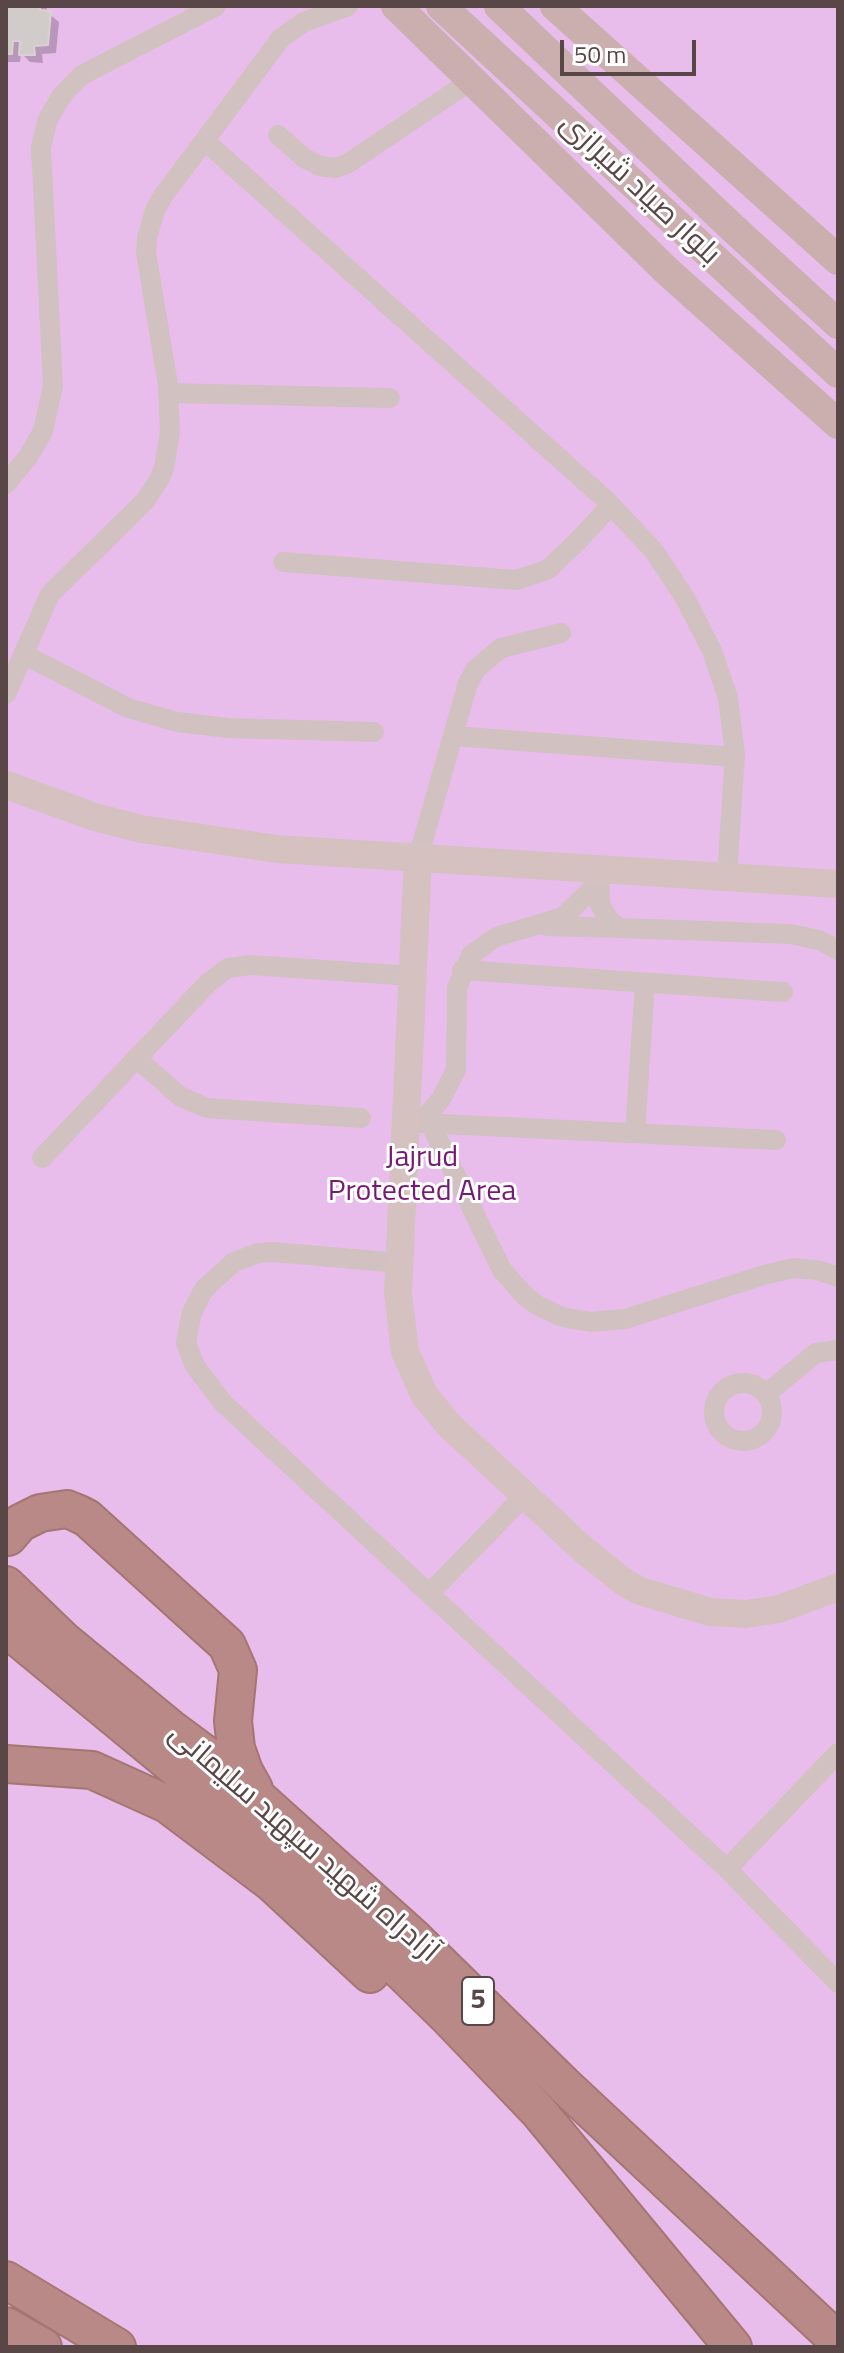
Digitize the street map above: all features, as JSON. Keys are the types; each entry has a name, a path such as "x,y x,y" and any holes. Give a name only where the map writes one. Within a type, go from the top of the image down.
{"highway":[{"path":"8,1537 20,1523 40,1513 67,1509 77,1513 87,1518 227,1645 238,1670 233,1721 236,1748 244,1771 261,1801"},
{"name":"آزادراه شهید سپهبد سلیمانی","path":"6,1585 63,1640 228,1771 415,1939 564,2085 838,2341"},
{"name":"آزادراه شهید سپهبد سلیمانی","path":"6,1628 285,1858 448,2017 539,2112 730,2344"},
{"path":"6,1764 92,1770 167,1804 272,1883 375,1978 418,2005 448,2017"},
{"path":"6,2280 117,2347"},
{"path":"6,2326 43,2347"}],"main road":[{"path":"396,6 667,271 838,424"},
{"name":"بلوار صیاد شیرازی","path":"441,6 838,373"},
{"name":"بلوار صیاد شیرازی","path":"499,6 838,324"},
{"path":"555,6 838,260"},
{"path":"667,271 690,266 711,256 737,232"},
{"path":"6,785 95,817 141,829 277,849 600,874 838,884"},
{"path":"418,858 412,976 419,1123 399,1263 398,1293 401,1334 410,1366 425,1396 449,1425 585,1551 640,1591 710,1612 746,1614 779,1609 838,1587"}],"street":[{"path":"6,484 28,457 43,431 53,386 41,147 48,119 62,95 82,75 216,6"},
{"path":"6,694 50,594 145,501 159,480 169,442 168,393 148,269 147,238 155,210 281,38 304,22 348,6"},
{"path":"278,135 304,158 320,166 335,168 347,164 472,80"},
{"path":"205,141 611,505 654,551 685,598 712,651 728,698 735,757 727,877"},
{"path":"168,393 390,398"},
{"path":"283,562 516,580 547,570 611,505"},
{"path":"418,858 468,683 476,669 489,656 516,642 561,633"},
{"path":"23,654 128,708 177,722 229,728 374,732"},
{"path":"453,736 735,757"},
{"path":"419,1123 441,1099 456,1070 455,1003 462,970 471,955 487,941 563,917 600,874"},
{"path":"600,874 600,905 610,921 620,928"},
{"path":"535,926 791,934 819,940 838,950"},
{"path":"42,1158 209,982 228,968 251,965 412,976"},
{"path":"462,970 783,992"},
{"path":"635,1133 645,983"},
{"path":"136,1058 181,1097 195,1105 361,1118"},
{"path":"419,1123 776,1140"},
{"path":"419,1123 502,1270 525,1296 562,1317 590,1322 625,1319 794,1268 817,1270 838,1277"},
{"path":"399,1263 274,1252 246,1257 224,1268 204,1289 192,1312 186,1343 195,1366 223,1403 727,1869 838,1983"},
{"path":"766,1394 816,1353 838,1350"},
{"path":"430,1593 525,1495"},
{"path":"727,1869 837,1755"}],"green space":[{"name":"Jajrud Protected Area","path":"6,6 838,6 838,2347 6,2347"}],"building":[{"path":"6,6 40,6 40,10 51,11 48,45 34,46 35,55 19,55 20,41 13,41 12,54 6,54"}]}
